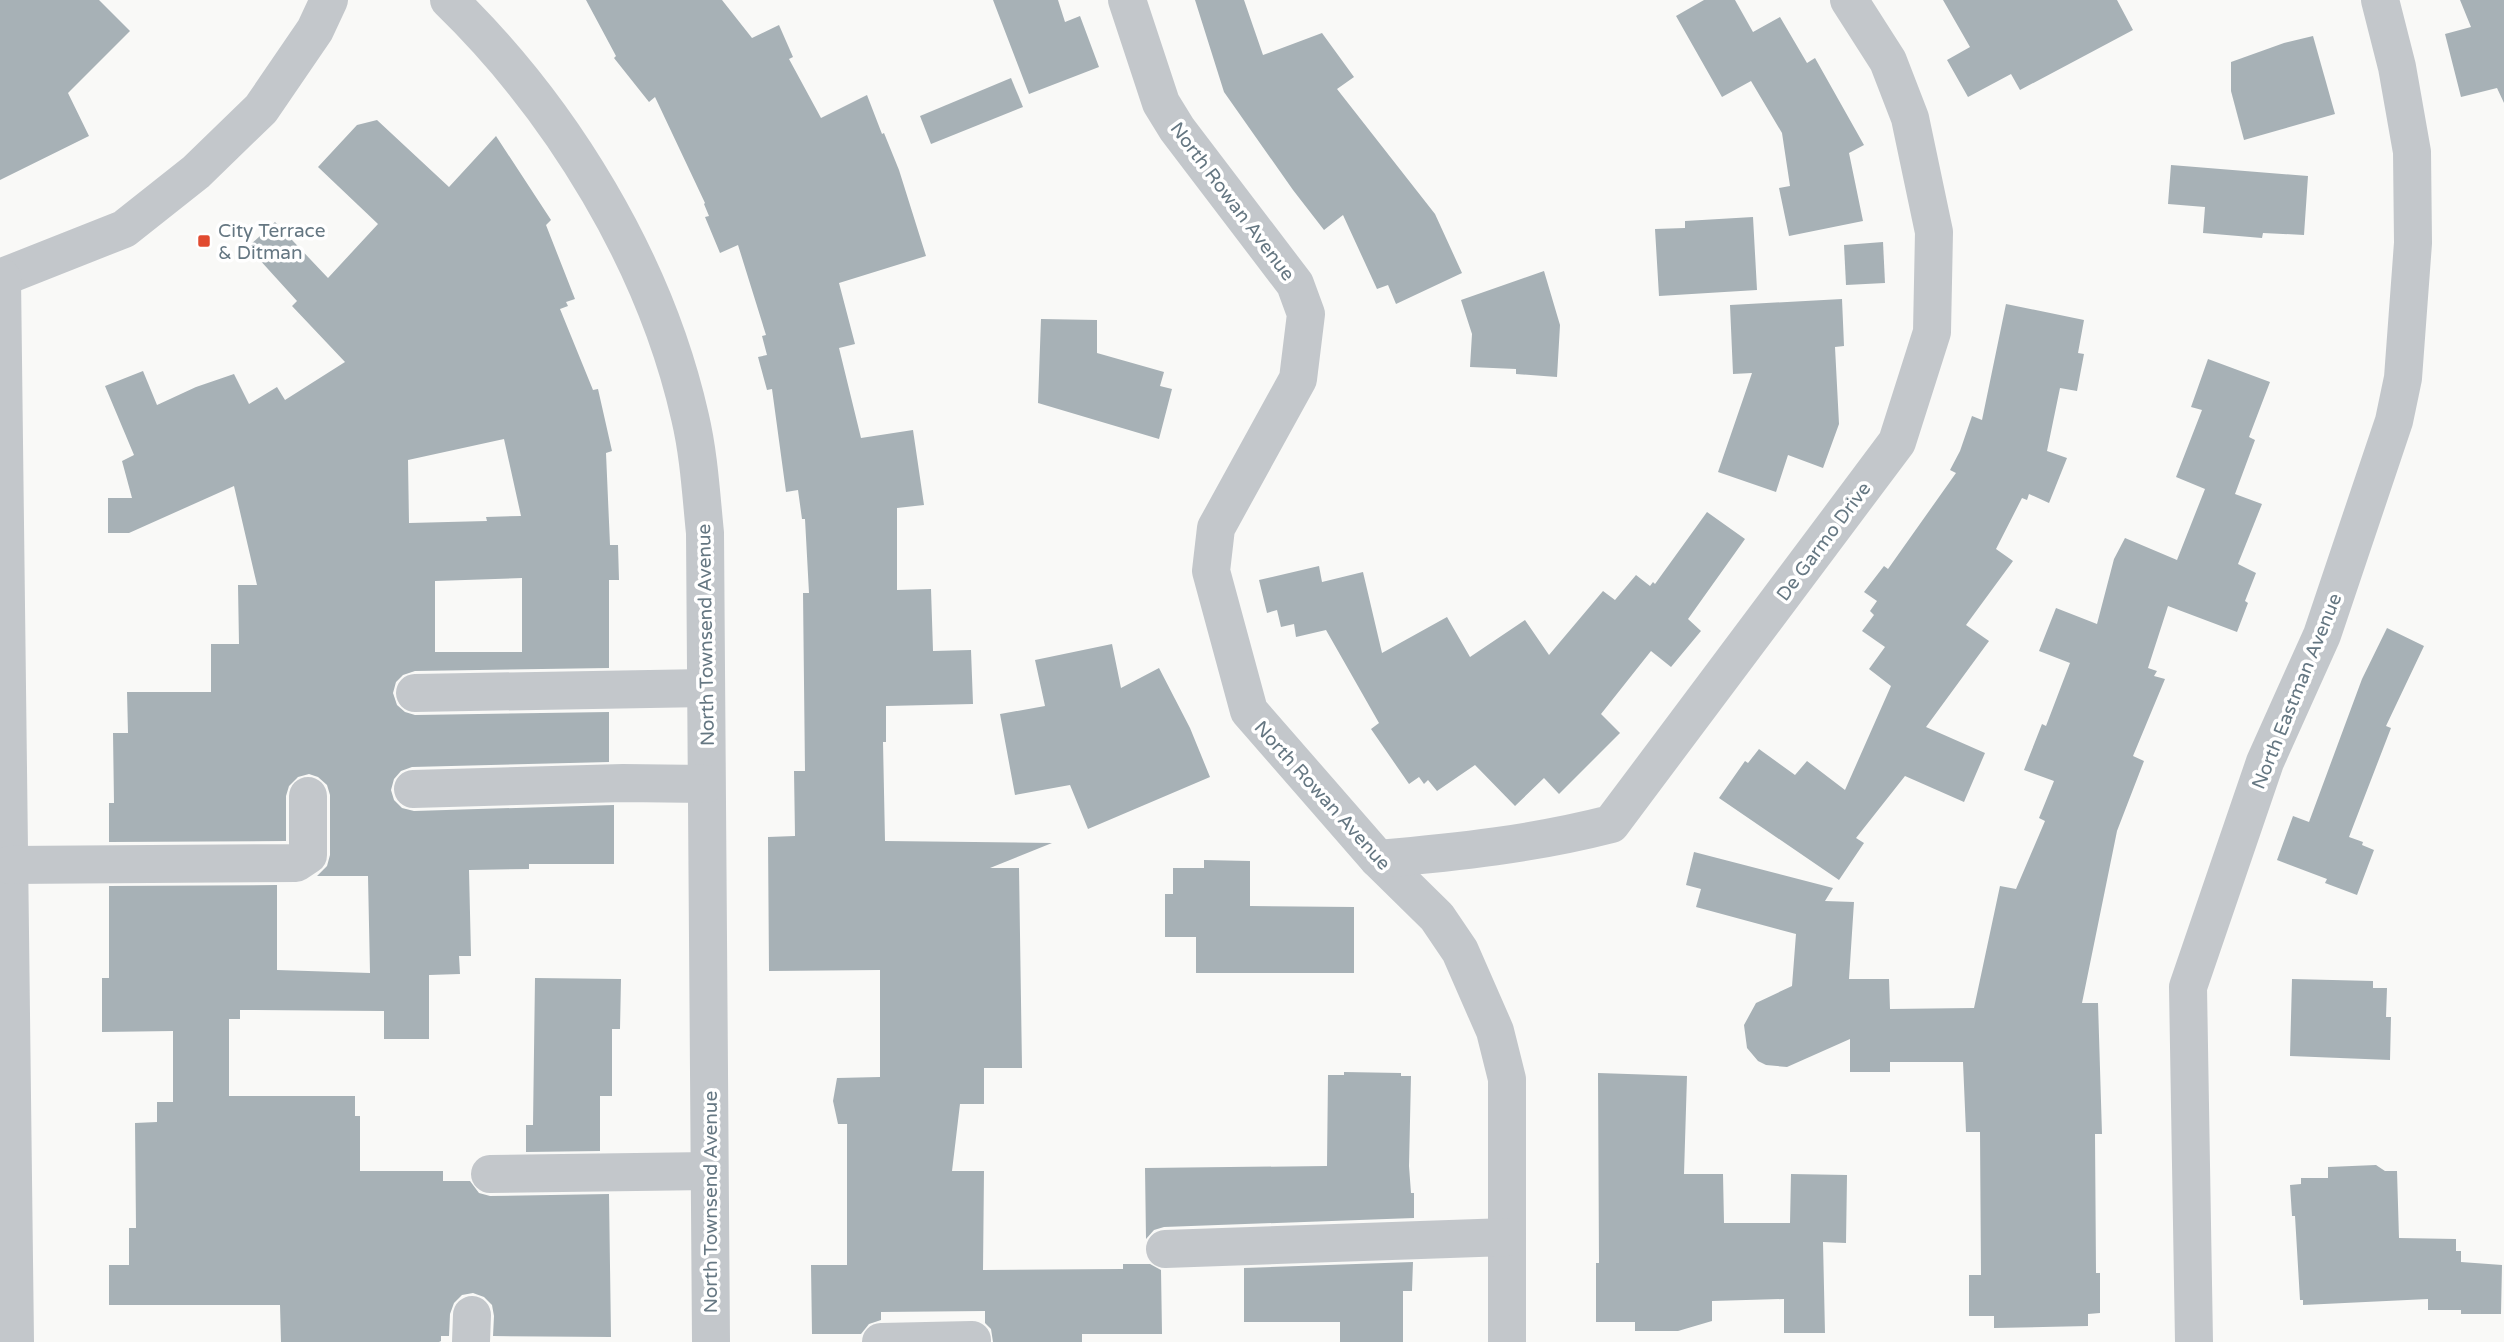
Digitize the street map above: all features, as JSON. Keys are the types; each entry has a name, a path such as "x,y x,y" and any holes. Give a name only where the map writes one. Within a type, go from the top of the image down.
{"street":[{"path":"15,1342 6,1077 9,865 1,278 124,229 196,172 261,109 315,30 329,0"},
{"name":"North Townsend Avenue","path":"449,0 506,60 597,189 653,300 691,418 705,533 710,1342"},
{"name":"North Rowan Avenue","path":"1127,0 1161,103 1177,129 1295,284 1306,314 1298,379 1216,528 1211,571 1249,711 1378,859 1437,917 1461,951 1495,1031 1507,1079 1507,1342"},
{"name":"De Garmo Drive","path":"1378,859 1494,848 1568,835 1611,824 1897,442 1932,332 1934,232 1910,118 1888,61 1849,0"},
{"name":"North Eastman Avenue","path":"2194,1342 2188,987 2265,762 2322,635 2394,421 2403,378 2413,243 2412,152 2397,66 2380,0"},
{"path":"415,693 706,688"},
{"path":"414,789 623,783 706,785"},
{"path":"9,865 296,863 308,855 308,796"},
{"path":"490,1174 709,1171"},
{"path":"1165,1249 1507,1237"},
{"path":"881,1342 972,1340"}],"building":[{"path":"0,0 99,0 130,31 68,93 89,136 0,180"},
{"path":"586,0 722,0 752,38 779,25 793,57 789,59 821,118 867,95 882,134 884,133 899,170 926,256 839,283 855,344 839,348 861,438 913,430 924,505 897,508 897,590 931,589 933,651 971,650 973,704 886,706 886,742 883,742 885,841 1052,843 990,868 1019,868 1022,1068 984,1068 984,1104 960,1104 952,1171 984,1171 983,1270 1123,1269 1123,1264 1150,1264 1161,1270 1162,1334 1082,1334 1082,1342 993,1342 991,1329 985,1323 985,1311 881,1312 881,1320 869,1324 861,1334 812,1334 811,1265 847,1265 847,1124 838,1124 833,1101 837,1078 880,1077 880,970 769,971 768,837 795,836 794,771 805,771 803,593 809,593 805,519 802,519 798,490 786,492 772,389 767,390 758,357 767,355 762,336 766,335 738,245 720,253 705,217 709,216 705,203 655,97 649,102 614,58 616,56"},
{"path":"993,0 1058,0 1065,22 1080,16 1099,67 1029,94"},
{"path":"1195,0 1244,0 1263,55 1322,33 1354,77 1337,89 1435,214 1462,273 1396,304 1388,285 1377,289 1343,215 1324,230 1224,92"},
{"path":"1704,0 1735,0 1753,32 1780,17 1807,63 1815,58 1864,145 1849,153 1863,221 1789,236 1779,188 1790,186 1782,133 1751,81 1722,97 1676,16"},
{"path":"1943,0 2117,0 2133,30 2020,90 2011,74 1968,97 1947,60 1970,47"},
{"path":"2460,0 2504,0 2504,103 2497,88 2461,97 2445,34 2471,27"},
{"path":"2313,36 2335,114 2244,140 2231,91 2231,62"},
{"path":"1011,78 1023,107 931,144 920,116"},
{"path":"377,120 449,187 496,136 551,220 546,225 575,299 566,302 568,306 560,309 593,390 598,389 612,451 606,453 610,545 618,545 619,580 609,580 609,668 415,671 403,675 396,682 393,693 397,705 405,712 415,715 609,712 609,762 412,767 401,771 394,779 391,790 394,800 402,808 414,811 614,805 614,864 529,864 529,869 469,870 471,956 459,956 460,974 429,975 429,1039 384,1039 384,1011 240,1010 240,1019 229,1019 229,1096 355,1096 355,1116 360,1116 360,1171 443,1171 443,1181 470,1181 479,1193 490,1196 609,1194 611,1337 493,1336 492,1305 484,1297 473,1293 462,1295 454,1303 450,1314 449,1336 441,1336 439,1342 281,1342 280,1305 109,1305 109,1265 129,1265 129,1228 136,1228 135,1123 157,1122 157,1102 173,1102 173,1031 102,1032 102,978 109,978 109,886 277,885 277,970 370,973 368,876 317,876 327,866 330,855 330,795 327,785 318,777 309,774 298,777 289,786 286,796 286,841 109,842 109,803 114,803 113,733 128,733 127,692 211,692 211,644 239,644 238,585 257,585 234,486 129,533 108,533 108,498 132,498 122,461 134,455 105,386 143,371 157,405 196,387 234,374 249,404 277,387 285,400 345,362 292,306 297,301 248,247 275,222 328,278 378,224 318,167 357,125","holes":["504,439 521,516 486,517 487,521 409,523 408,460","522,578 522,652 435,652 435,581"]},
{"path":"2171,165 2308,176 2304,235 2263,233 2262,238 2203,233 2205,207 2168,204"},
{"path":"1753,217 1757,290 1659,296 1655,229 1685,228 1685,221"},
{"path":"1883,242 1885,283 1846,285 1844,245"},
{"path":"1544,271 1560,325 1557,377 1516,374 1516,369 1470,367 1472,334 1461,300"},
{"path":"1842,299 1844,346 1835,347 1839,424 1823,468 1788,455 1776,492 1718,472 1752,373 1733,374 1730,305"},
{"path":"2006,304 2084,320 2078,353 2084,354 2077,391 2060,388 2047,451 2067,458 2049,503 2029,494 2027,500 2022,498 1996,549 2013,561 1966,625 1989,641 1926,727 1985,753 1964,802 1905,776 1856,838 1864,843 1839,880 1719,798 1745,761 1748,763 1759,749 1795,775 1807,761 1845,790 1891,686 1869,669 1885,647 1862,631 1874,615 1870,611 1877,601 1864,592 1884,566 1888,569 1956,473 1950,470 1972,416 1982,420"},
{"path":"1041,319 1097,320 1097,353 1164,372 1160,386 1172,389 1159,439 1038,403"},
{"path":"2208,359 2270,382 2249,437 2255,440 2235,494 2262,504 2238,564 2256,573 2237,632 2168,606 2148,668 2157,671 2154,676 2165,679 2133,756 2144,761 2117,831 2082,1003 2098,1003 2102,1134 2095,1134 2096,1273 2100,1273 2100,1313 2088,1314 2088,1326 1994,1328 1994,1316 1969,1316 1969,1275 1981,1275 1980,1132 1966,1132 1963,1062 1890,1062 1890,1072 1850,1072 1850,1039 1787,1067 1766,1065 1758,1061 1747,1048 1744,1025 1756,1003 1792,986 1796,934 1696,907 1701,889 1686,885 1694,852 1833,888 1825,901 1854,902 1849,979 1889,979 1890,1009 1974,1008 2000,886 2016,889 2045,821 2039,818 2054,781 2024,770 2042,724 2046,726 2070,663 2039,651 2056,608 2097,624 2114,559 2125,538 2177,560 2205,489 2176,477 2202,410 2191,407"},
{"path":"1707,512 1745,539 1688,619 1701,631 1671,667 1651,651 1601,714 1620,733 1559,794 1544,778 1515,806 1475,765 1437,791 1428,780 1424,784 1419,777 1409,784 1371,729 1379,723 1326,630 1296,637 1294,624 1281,627 1277,610 1267,613 1259,580 1319,566 1322,582 1363,572 1382,653 1447,617 1470,657 1525,620 1549,655 1603,591 1615,600 1636,575 1650,586 1653,582 1655,584"},
{"path":"2387,628 2424,646 2386,726 2391,728 2349,837 2374,850 2357,895 2325,883 2327,879 2277,860 2293,816 2309,822 2362,679"},
{"path":"1112,644 1121,688 1159,668 1190,728 1210,777 1088,829 1070,785 1015,795 1000,714 1045,706 1035,660"},
{"path":"1204,860 1250,861 1250,906 1354,907 1354,973 1196,973 1196,937 1165,937 1165,894 1173,894 1173,868 1204,868"},
{"path":"535,978 621,979 620,1029 612,1029 612,1096 600,1096 600,1151 526,1152 526,1125 533,1125"},
{"path":"2292,979 2373,981 2373,988 2387,988 2386,1017 2391,1017 2390,1060 2290,1056"},
{"path":"1344,1072 1401,1073 1401,1076 1411,1076 1409,1166 1411,1193 1414,1193 1414,1218 1164,1227 1154,1230 1146,1239 1145,1168 1327,1166 1328,1075 1344,1075"},
{"path":"1598,1073 1687,1076 1684,1174 1723,1174 1724,1223 1790,1223 1791,1174 1847,1175 1846,1243 1823,1242 1825,1333 1784,1333 1784,1299 1712,1301 1712,1321 1678,1331 1635,1331 1635,1322 1596,1322 1596,1263 1599,1263"},
{"path":"2376,1165 2385,1171 2397,1171 2399,1238 2456,1239 2456,1251 2461,1251 2461,1262 2502,1265 2501,1314 2461,1314 2461,1310 2428,1310 2428,1299 2303,1305 2303,1300 2300,1300 2295,1216 2292,1216 2290,1185 2301,1184 2301,1178 2328,1178 2328,1167"},
{"path":"1413,1262 1412,1291 1403,1291 1403,1342 1340,1342 1340,1322 1244,1322 1244,1268"}],"place":[{"name":"City Terrace & Ditman","path":"204,241"}]}
